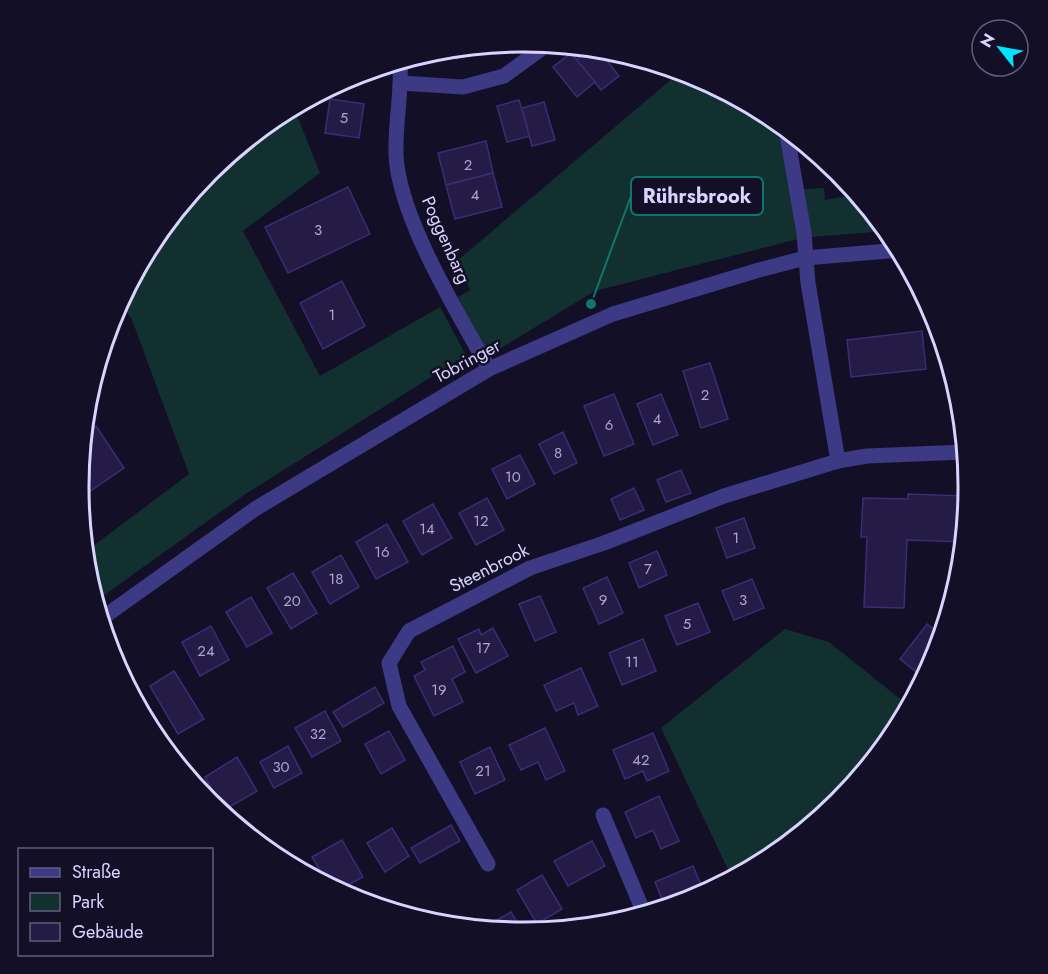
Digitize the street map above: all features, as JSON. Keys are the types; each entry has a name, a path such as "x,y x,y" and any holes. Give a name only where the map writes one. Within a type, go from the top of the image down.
{"street":[{"path":"401,83 463,87 504,76 536,52"},
{"name":"Poggenbarg","path":"400,71 396,155 409,215 489,369"},
{"path":"788,141 838,461"},
{"name":"Tobringer","path":"109,614 255,509 489,369 613,314 805,258 888,251"},
{"name":"Steenbrook","path":"488,864 399,706 389,663 409,631 549,560 604,543 724,496 838,461 867,456 957,452"},
{"path":"603,814 641,905"}],"green space":[{"path":"672,79 716,97 783,138 798,239 595,291 488,356 458,297 470,290 457,261"},
{"path":"298,117 320,173 243,231 320,376 440,307 466,355 244,495 103,596 93,546 189,474 127,312 148,270 179,222 217,180 259,142"},
{"path":"824,188 825,200 846,196 876,232 811,237 804,189"},
{"path":"785,629 829,642 902,700 869,752 831,794 789,832 728,870 661,728"}],"building":[{"path":"569,55 573,55 595,82 577,97 553,67"},
{"path":"581,56 607,61 619,76 601,90 576,60"},
{"path":"330,99 364,104 359,138 325,133"},
{"path":"519,100 530,136 507,142 497,106"},
{"path":"544,102 555,140 532,146 522,108"},
{"path":"486,141 493,173 446,185 438,153"},
{"path":"493,173 502,207 455,219 446,185"},
{"path":"348,187 370,234 288,273 265,227"},
{"path":"342,281 365,326 323,349 300,303"},
{"path":"922,331 926,369 851,377 847,340"},
{"path":"710,363 728,419 701,428 683,371"},
{"path":"614,394 634,444 604,456 584,406"},
{"path":"661,394 678,435 653,445 637,404"},
{"path":"96,426 124,468 89,492 90,459 93,428"},
{"path":"563,432 577,463 554,474 539,444"},
{"path":"520,455 535,484 507,499 492,469"},
{"path":"681,470 691,493 666,502 657,480"},
{"path":"634,488 644,510 620,520 611,499"},
{"path":"908,494 958,496 955,542 907,540 904,608 864,607 867,537 861,537 863,498 908,499"},
{"path":"487,498 504,530 476,545 459,513"},
{"path":"433,504 452,538 422,555 403,521"},
{"path":"744,518 755,548 727,558 716,528"},
{"path":"387,524 408,562 376,579 356,542"},
{"path":"657,551 667,575 639,588 629,563"},
{"path":"341,555 359,587 330,604 312,572"},
{"path":"293,573 317,613 291,629 267,588"},
{"path":"607,577 623,613 599,624 583,588"},
{"path":"752,579 764,608 734,620 722,591"},
{"path":"540,596 556,632 535,641 519,604"},
{"path":"251,597 272,633 247,647 226,612"},
{"path":"698,603 710,632 677,645 665,616"},
{"path":"927,624 934,630 917,672 900,659"},
{"path":"211,626 229,660 200,676 182,642"},
{"path":"493,628 508,656 476,673 458,639 479,629 481,635"},
{"path":"643,639 656,671 622,685 609,653"},
{"path":"453,646 465,672 452,679 463,702 434,716 414,676 425,670 421,662"},
{"path":"581,668 598,706 578,715 574,703 556,711 544,685"},
{"path":"174,671 204,719 178,734 150,686"},
{"path":"375,687 384,703 343,727 333,712"},
{"path":"325,711 341,741 312,757 295,728"},
{"path":"545,728 565,771 546,780 538,762 521,770 509,745"},
{"path":"389,731 405,760 381,774 365,744"},
{"path":"653,733 669,771 647,781 643,771 625,779 613,750"},
{"path":"288,746 302,773 274,788 260,762"},
{"path":"490,747 505,780 475,794 460,762"},
{"path":"237,757 257,791 230,806 211,788 205,777"},
{"path":"659,796 679,841 661,849 653,830 636,838 625,812"},
{"path":"451,825 460,841 420,863 411,848"},
{"path":"392,828 409,856 385,872 367,843"},
{"path":"342,840 363,877 349,884 320,870 312,857"},
{"path":"592,841 605,866 568,886 554,861"},
{"path":"693,866 700,884 662,899 655,882"},
{"path":"542,875 562,909 541,921 536,922 517,890"},
{"path":"511,912 517,922 496,921"}],"place":[{"name":"Rührsbrook","path":"591,304"}]}
